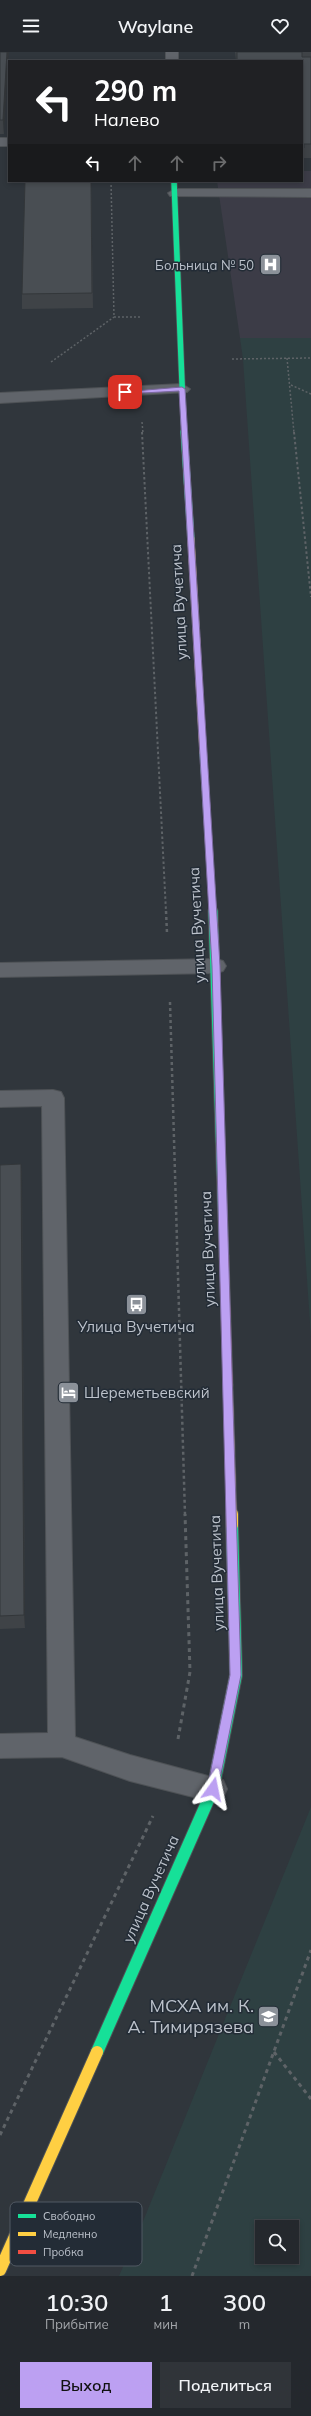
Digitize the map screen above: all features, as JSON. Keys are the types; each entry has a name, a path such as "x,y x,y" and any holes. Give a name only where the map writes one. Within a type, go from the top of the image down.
{"street":[{"path":"175,187 311,193"},
{"name":"улица Вучетича","path":"30,2202 213,1789 236,1675 216,966 182,389 175,187"},
{"path":"0,398 182,389"},
{"path":"0,970 216,966"},
{"path":"0,1099 53,1098 62,1745"},
{"path":"0,1746 62,1745 130,1768 213,1789"},
{"name":"улица Вучетича","path":"0,2270 10,2247"}],"path":[{"path":"111,182 114,317"},
{"path":"47,365 114,317 140,317"},
{"path":"288,358 311,596"},
{"path":"232,359 311,358"},
{"path":"290,385 311,394"},
{"path":"0,2135 170,1778 190,1672 169,966 140,392"},
{"path":"192,2276 311,1950"},
{"path":"274,2052 311,2099"}],"shaded area":[{"name":"Больница № 50","path":"303,171 311,171 311,338 240,338 217,182 303,182"},
{"path":"240,338 311,338 311,1337 243,359"},
{"name":"МСХА им. К. А. Тимирязева","path":"311,1807 311,2276 119,2276 123,2266 142,2266 142,2224"}],"building":[{"path":"0,52 7,52 3,120 0,120"},
{"path":"237,52 302,52 302,57 311,57 311,144 304,144 303,148 303,60 237,60"},
{"path":"25,182 91,182 92,293 22,294"},
{"path":"21,1164 24,1615 0,1616 0,1165"}],"traffic: fast":[{"path":"174,182 180,360 191,539"},
{"path":"203,752 216,966 224,1256"},
{"path":"97,2052 213,1789 236,1675 232,1525"}],"traffic: slow":[{"path":"191,539 203,752"},
{"path":"228,1385 232,1525"},
{"path":"30,2202 97,2052"},
{"path":"0,2270 10,2248"}],"traffic: jam":[{"path":"224,1256 228,1385"}],"place":[{"name":"Больница № 50","path":"270,265"},
{"name":"Улица Вучетича","path":"136,1304"},
{"name":"Шереметьевский","path":"68,1393"},
{"name":"МСХА им. К. А. Тимирязева","path":"269,2016"}],"route":[{"path":"125,392 182,389 216,966 236,1675 213,1789"}]}
